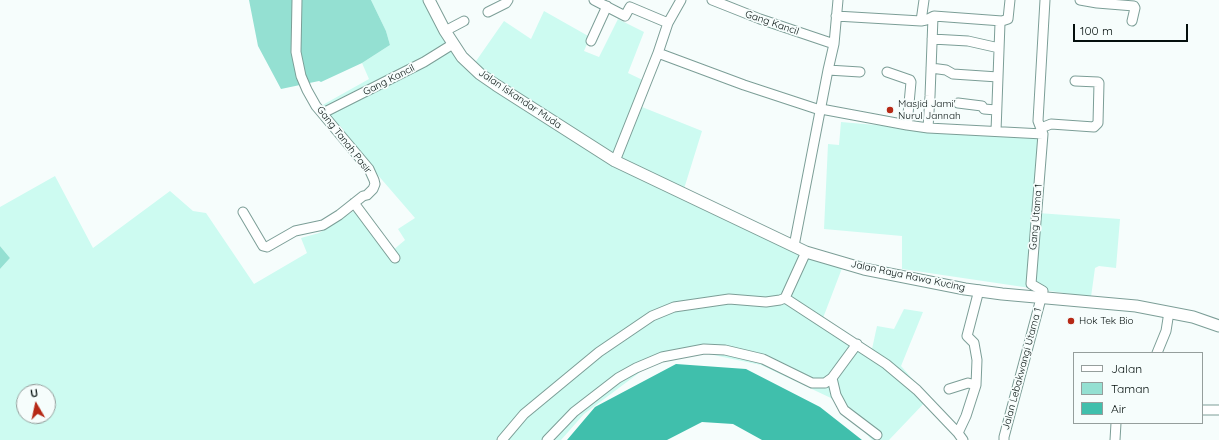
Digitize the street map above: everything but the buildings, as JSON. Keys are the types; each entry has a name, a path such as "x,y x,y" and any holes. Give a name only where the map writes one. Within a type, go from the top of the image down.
{"street":[{"name":"Gang Tanah Pasir","path":"243,212 263,246 267,247 295,231 323,225 339,215 363,196 367,196 373,189 374,180 369,169 306,90 301,76 296,52 297,0"},
{"name":"Jalan Iskandar Muda","path":"429,0 445,31 462,58 480,74 615,161"},
{"path":"488,12 506,3 508,0"},
{"path":"594,0 625,16 630,7 668,23"},
{"path":"615,161 658,53 668,23 681,0"},
{"name":"Gang Kancil","path":"712,0 760,19 834,44"},
{"path":"794,246 834,44 838,0"},
{"path":"921,21 924,0"},
{"path":"836,16 921,21 933,17 1002,21 1008,19 1010,0"},
{"path":"1042,131 1038,121 1045,0"},
{"path":"1080,0 1134,6 1135,8 1132,21"},
{"path":"591,41 607,6"},
{"path":"928,128 933,17"},
{"path":"445,31 464,21"},
{"path":"996,131 1000,23 1002,21"},
{"path":"932,39 968,41 999,48"},
{"name":"Gang Kancil","path":"323,113 424,62 453,44"},
{"path":"658,53 744,85 820,109 928,128 996,131 1042,131 1051,124 1094,127 1098,123 1099,83 1075,81"},
{"path":"931,68 946,70 954,74 998,77"},
{"path":"828,70 860,72"},
{"path":"887,72 910,80 911,82 907,125"},
{"path":"958,103 982,106 985,109 996,110"},
{"name":"Gang Utama 1","path":"1040,298 1043,291 1031,284 1042,131"},
{"name":"Jalan Raya Rawa Kucing","path":"615,161 806,252 864,269 979,290 1040,298 1136,306 1169,312 1219,326"},
{"path":"354,203 395,258"},
{"path":"502,440 524,414 599,352 652,316 674,307 729,299 766,302 785,298 806,252"},
{"path":"961,436 976,385 977,360 974,343 967,336 979,290"},
{"path":"785,298 886,364 917,390 961,436"},
{"name":"Jalan Lebakwangi Utama 1","path":"1004,440 1040,298"},
{"path":"1158,352 1165,334 1169,312"},
{"path":"547,440 574,412 618,378 636,368 662,357 704,349 726,350 763,359 812,383 825,382 832,378 857,344"},
{"path":"832,378 836,395 844,410 877,435"},
{"path":"949,389 968,383 976,385"},
{"path":"1203,410 1219,410"},
{"path":"1115,440 1116,424"}],"shaded area":[{"path":"371,0 435,0 458,52 474,64 504,21 531,39 544,11 590,37 584,51 599,57 618,19 644,32 628,73 651,84 642,107 702,131 683,192 844,263 823,318 872,349 877,326 894,329 904,309 923,312 901,366 929,398 889,440 872,440 833,399 761,365 699,352 651,364 584,414 561,440 0,440 0,269 10,258 0,246 0,207 55,176 93,248 170,191 193,211 206,213 254,284 307,253 301,238 319,233 360,207 392,251 405,240 398,229 415,218 319,107 369,79 362,63 390,45 386,31"},
{"path":"841,122 934,130 1041,135 1038,213 1120,219 1116,268 1099,266 1095,268 1091,297 902,269 902,236 824,229 828,144 839,145"}],"green space":[{"path":"249,0 371,0 386,31 390,45 362,63 321,82 319,81 281,89 258,46"},
{"path":"0,246 10,258 0,269"}],"water":[{"path":"676,364 746,369 820,407 862,440 762,440 733,424 702,422 667,440 567,440 595,407"}],"place":[{"name":"Masjid Jami' Nurul Jannah","path":"890,110"},
{"name":"Hok Tek Bio","path":"1071,321"}]}
